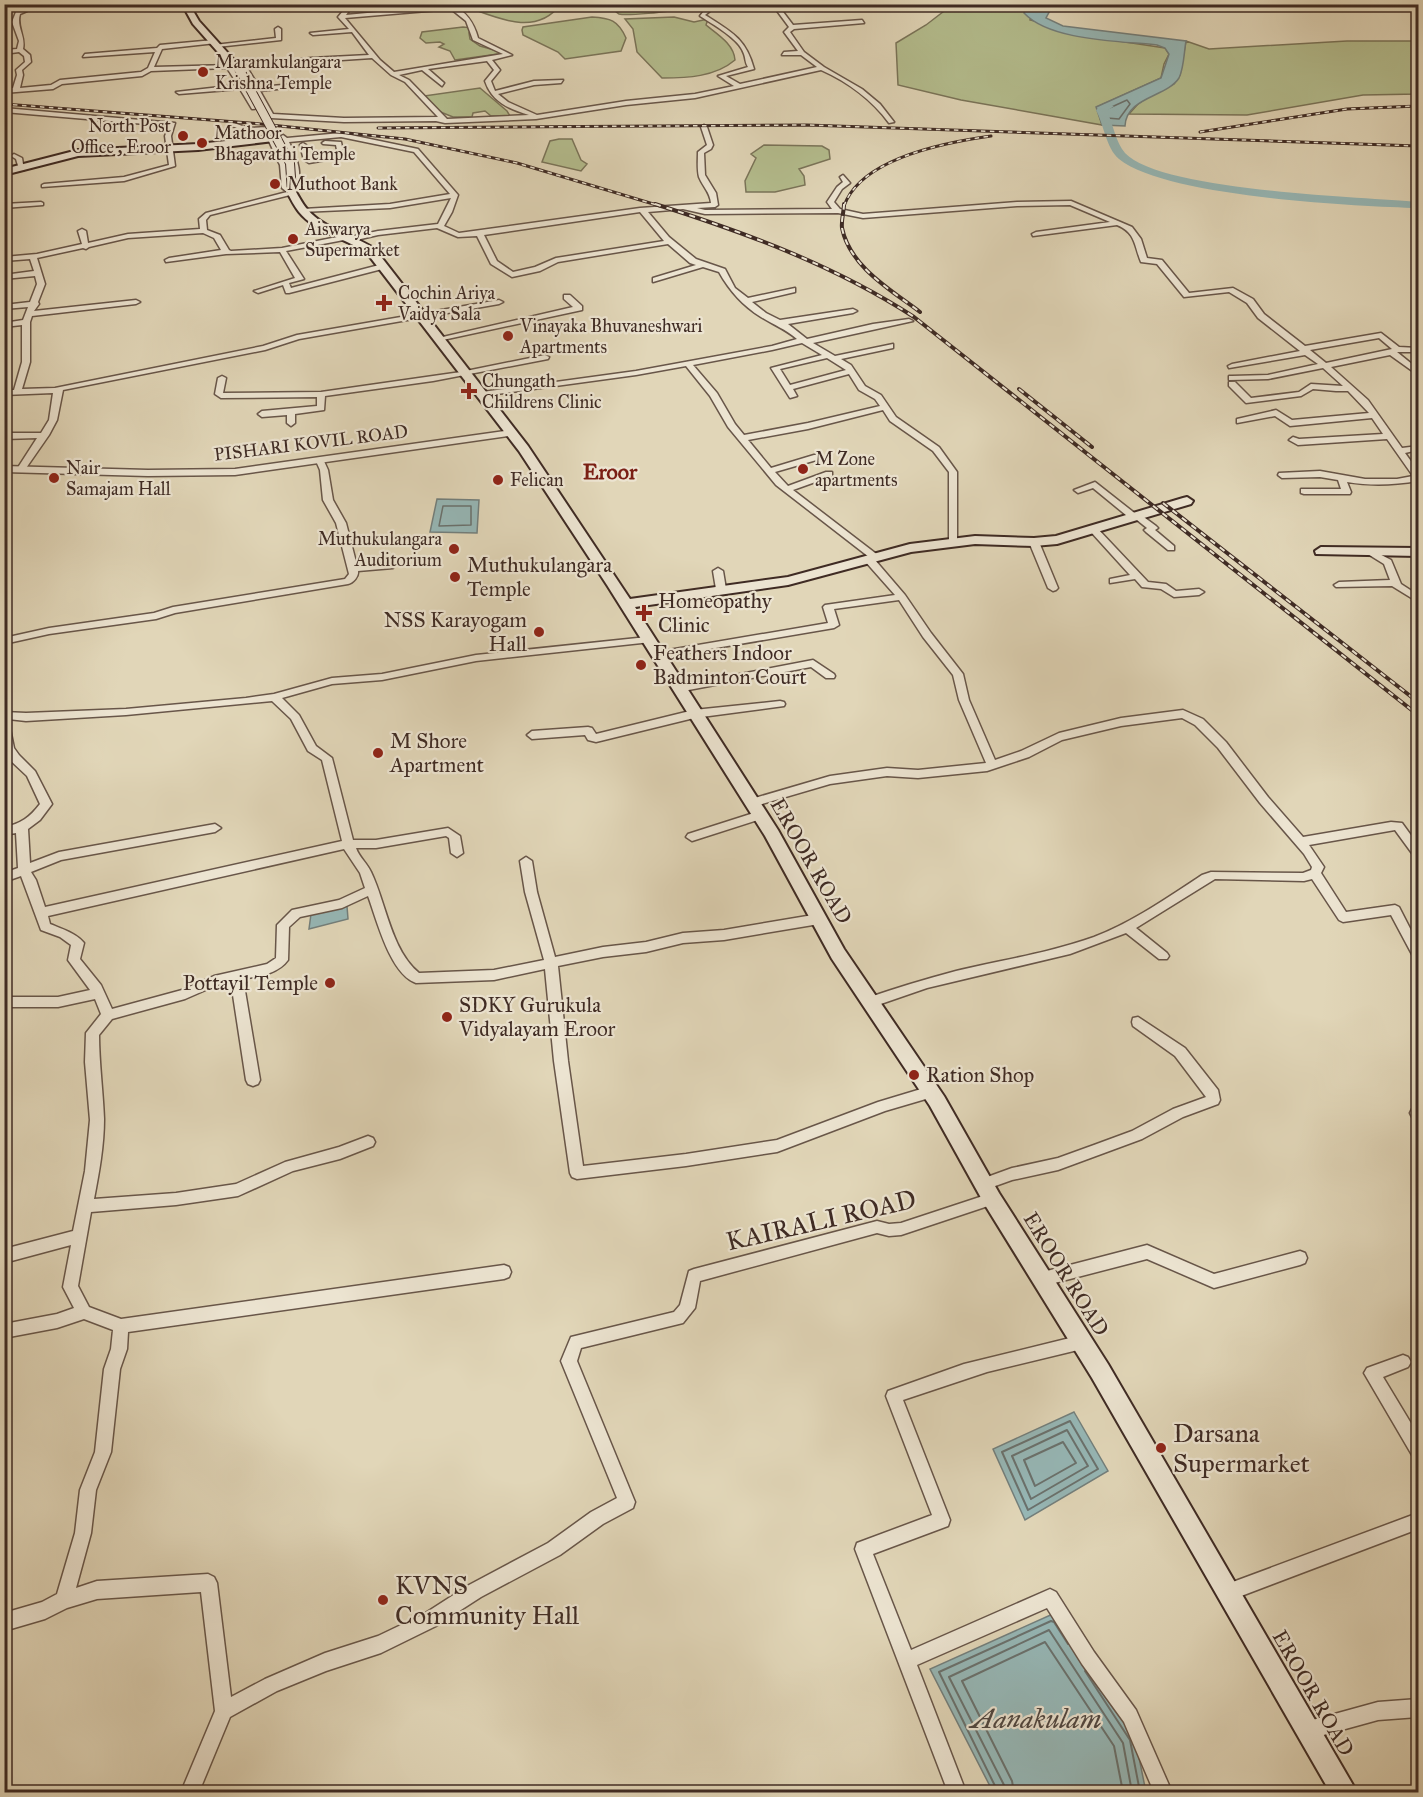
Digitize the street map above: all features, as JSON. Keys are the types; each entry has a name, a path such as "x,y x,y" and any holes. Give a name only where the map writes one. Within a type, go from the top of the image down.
{"main road":[{"name":"EROOR ROAD","path":"185,4 196,22 243,71 272,134 290,163 292,193 303,211 314,221 371,251 512,433 626,604 678,689 756,808 838,954 931,1092 992,1199 1082,1342 1344,1792"},
{"path":"4,172 78,153 169,148 272,134"},
{"path":"626,604 788,581 910,548 975,540 1034,542 1058,540 1188,501"},
{"path":"1321,551 1419,552"}],"street":[{"path":"4,7 30,4"},
{"path":"341,17 352,4"},
{"path":"702,4 707,10 702,15 733,36 747,53 747,61 752,68 721,76 741,87"},
{"path":"774,4 792,27"},
{"path":"20,50 22,41 15,22 18,14 24,11 21,6"},
{"path":"341,17 450,6 462,12 472,24 475,39 509,55 393,74"},
{"path":"341,17 382,67 407,81 446,121"},
{"path":"862,22 792,27 788,32 802,53 872,99 881,106 891,122"},
{"path":"150,69 160,46 279,39 278,29"},
{"path":"313,33 353,30"},
{"path":"4,52 20,50 27,55 28,62 19,69 20,75 16,90"},
{"path":"85,56 157,50"},
{"path":"784,54 802,53"},
{"path":"374,56 311,60 243,71 257,89 271,116 446,121 541,117 636,101 695,96 822,68"},
{"path":"488,59 496,70 488,81 494,93 508,107 541,117"},
{"path":"4,91 53,87 60,82 142,74 150,69 229,66 254,108 266,106"},
{"path":"423,68 442,84"},
{"path":"494,93 534,83 561,81"},
{"path":"257,89 318,84"},
{"path":"179,92 241,87"},
{"path":"4,110 173,124 168,136 172,166 124,179 44,186"},
{"path":"234,125 247,130 272,134 285,141 303,145 336,142 339,143 342,156 309,161 306,159 303,145"},
{"path":"169,260 226,252 282,250 388,232 440,226 458,235 640,210 715,205 715,195 703,177 700,163 701,152 710,145 704,127"},
{"path":"285,141 341,135 416,150 455,195"},
{"path":"204,231 202,212 292,193 296,189 297,175 293,156 285,141"},
{"path":"393,156 395,146"},
{"path":"14,156 19,159 22,169"},
{"path":"838,211 830,202 832,196 847,183 843,177"},
{"path":"303,211 390,206 455,195"},
{"path":"440,226 447,218 448,207 455,195"},
{"path":"682,207 705,212 838,211 863,216 1065,202 1120,223 1132,231 1144,260 1159,262 1185,294 1230,290 1250,302 1261,316 1350,388 1375,415 1419,478 1397,482 1365,482 1320,474 1282,475"},
{"path":"4,206 41,204"},
{"path":"640,210 644,211 670,242 693,261 722,272 732,289 763,315 851,371 862,388 878,397 893,419 936,449 952,472 954,543"},
{"path":"1036,234 1120,223"},
{"path":"82,231 86,247"},
{"path":"4,259 33,257 128,236 204,231 217,237 226,252"},
{"path":"479,233 494,262 512,275 537,269 556,260 670,242"},
{"path":"258,291 300,279 282,250"},
{"path":"17,392 26,362 28,318 41,284 33,257"},
{"path":"656,280 702,265"},
{"path":"285,282 289,291 383,266"},
{"path":"4,277 38,273"},
{"path":"746,301 792,290"},
{"path":"438,339 579,308 567,297"},
{"path":"4,325 28,318 136,302"},
{"path":"4,393 57,390 265,348 297,337 499,302"},
{"path":"4,307 35,304"},
{"path":"569,310 579,320"},
{"path":"778,323 854,311"},
{"path":"528,320 536,328"},
{"path":"482,394 636,374 756,352 873,326 909,321"},
{"path":"1232,366 1381,334 1395,351 1419,373"},
{"path":"793,396 775,368 890,346"},
{"path":"1350,388 1311,386 1301,394 1249,401 1232,381 1268,377 1395,351 1419,350"},
{"path":"222,378 219,394 221,396 321,394 466,375 545,357"},
{"path":"687,363 714,395 728,421 769,471 787,489 872,559 902,597 927,635 958,674 964,700 992,765"},
{"path":"788,388 851,371"},
{"path":"21,469 53,420 57,406 57,390"},
{"path":"262,414 321,408 321,394"},
{"path":"742,438 808,426 886,407"},
{"path":"291,412 291,423"},
{"path":"1240,420 1276,413 1290,423 1375,415"},
{"name":"PISHARI KOVIL ROAD","path":"5,469 148,473 235,472 512,433"},
{"path":"4,436 45,435"},
{"path":"1293,440 1298,442 1388,436"},
{"path":"1400,452 1419,448"},
{"path":"769,471 817,458"},
{"path":"4,642 49,631 145,618 173,610 344,583 353,578 341,523 328,500 324,470 320,461"},
{"path":"787,489 828,474"},
{"path":"1304,491 1347,492 1341,477"},
{"path":"1078,490 1095,485 1153,528 1149,530 1171,548"},
{"path":"1094,530 1145,585 1163,585 1174,594 1198,592"},
{"path":"1034,542 1053,588"},
{"path":"1368,551 1388,562 1396,583 1419,599"},
{"path":"352,569 390,566"},
{"path":"718,571 721,589"},
{"path":"1113,582 1137,576"},
{"path":"1339,585 1396,583"},
{"path":"657,656 834,625 828,607 902,597"},
{"path":"4,715 26,717 126,712 274,698 332,681 382,677 476,658 647,640"},
{"path":"678,689 813,663 830,676"},
{"path":"4,692 4,700"},
{"path":"274,698 295,717 312,748 327,758 351,854 365,872 404,968 416,978 494,975 683,938 724,935 819,919"},
{"path":"532,735 588,731 593,738 596,738 694,714 780,704"},
{"path":"692,837 756,808 830,780 887,772 905,775 992,765 1025,754 1059,737 1121,722 1183,714 1198,722 1222,745 1314,859 1318,867 1315,873 1304,877 1215,875 1206,878 1127,927 1098,940 944,979 872,1002"},
{"path":"4,721 9,748 15,758 31,774 46,804 36,817 22,828 4,831"},
{"path":"1300,842 1398,826 1419,853"},
{"path":"22,828 24,871 30,880 45,927 64,933 78,943 74,960 99,993 108,1015"},
{"path":"4,878 59,856 215,828"},
{"path":"40,913 349,844 376,844 448,832 453,836 457,853"},
{"path":"526,861 531,892 551,964 561,1061 577,1173 777,1146 883,1106 931,1092"},
{"path":"1315,873 1342,917 1395,910 1419,955"},
{"path":"84,1312 70,1287 92,1171 97,1120 92,1033 108,1015 159,1002 214,981 271,968 282,960 283,925 296,913 342,904 371,890"},
{"path":"1127,927 1163,956"},
{"path":"236,976 253,1080"},
{"path":"4,1002 58,1002 99,993"},
{"path":"984,1184 1089,1153 1137,1135 1178,1113 1213,1100 1213,1094 1180,1052 1138,1022"},
{"path":"85,1206 176,1199 238,1190 290,1166 340,1153 368,1142"},
{"name":"KAIRALI ROAD","path":"224,1711 271,1685 325,1662 381,1644 430,1620 475,1591 554,1549 597,1518 627,1502 569,1360 576,1342 678,1318 687,1308 694,1276 877,1227 889,1230 901,1229 992,1199"},
{"path":"4,1256 80,1236"},
{"path":"1043,1279 1147,1252 1214,1281 1300,1258"},
{"path":"4,1331 57,1321 84,1312 121,1326 504,1272"},
{"path":"64,1600 83,1533 88,1490 103,1452 112,1369 120,1349 121,1326"},
{"path":"957,1792 863,1549 942,1520 894,1396 940,1377 990,1362 1082,1342"},
{"path":"1403,1362 1372,1373 1419,1449"},
{"path":"1228,1592 1419,1521"},
{"path":"4,1622 45,1610 64,1600 98,1590 208,1583 224,1711 190,1792"},
{"path":"906,1661 1050,1598 1088,1658 1130,1716 1163,1792"},
{"path":"1309,1730 1378,1711 1419,1708"}],"green space":[{"path":"1033,4 1030,20 1112,40 1165,48 1169,54 1161,78 1097,107 1102,125 961,100 898,85 896,43 926,25 952,5"},
{"path":"461,5 560,5 550,15 538,21 525,23 512,22"},
{"path":"609,5 680,5 678,9 673,10 619,14"},
{"path":"592,17 609,19 620,27 626,38 621,51 565,59 558,52 523,35 523,27"},
{"path":"674,17 694,22 708,19 706,25 728,44 735,60 710,73 691,77 662,78 637,52 633,29 625,19"},
{"path":"473,28 469,33 470,39 480,46 505,53 455,60 450,51 439,47 444,44 426,43 420,38 422,32"},
{"path":"1186,41 1209,49 1347,41 1418,41 1418,94 1363,95 1247,115 1129,114 1152,94 1174,84 1180,75"},
{"path":"480,88 510,116 491,116 485,111 473,113 472,117 453,117 438,111 424,96"},
{"path":"572,139 581,160 587,164 581,171 542,162 550,141"},
{"path":"764,145 822,146 829,150 830,159 799,169 804,176 805,185 775,192 746,192 745,181 756,158 751,154"}],"water":[{"path":"1053,5 1046,18 1063,26 1186,41 1181,74 1166,89 1132,109 1127,116 1125,126 1102,125 1096,107 1161,78 1169,54 1165,48 1157,45 1086,38 1051,29 1024,13 1025,6"},
{"path":"437,499 479,500 477,533 430,532"},
{"path":"347,906 348,919 309,929 311,914"},
{"path":"1074,1412 1108,1471 1025,1520 993,1449"},
{"name":"Aanakulam","path":"1055,1613 1135,1738 1146,1792 993,1792 930,1669"}],"waterway":[{"path":"1109,106 1101,110 1119,152 1142,169 1174,179 1216,186 1309,197 1418,205"}],"railway":[{"path":"4,104 261,124 405,139 517,163 660,206"},
{"path":"1200,132 1347,109 1418,106"},
{"path":"378,128 807,125 1418,146"},
{"path":"844,206 853,189 887,164 930,148 991,136"},
{"path":"655,204 789,252 853,281 914,317 1418,715"},
{"path":"844,204 842,228 853,254 873,276 920,312"},
{"path":"1019,389 1092,447"},
{"path":"1163,503 1418,702"}],"place":[{"name":"Maramkulangara Krishna Temple","path":"203,72"},
{"name":"North Post Office , Eroor","path":"183,136"},
{"name":"Mathoor Bhagavathi Temple","path":"202,143"},
{"name":"Muthoot Bank","path":"275,184"},
{"name":"Aiswarya Supermarket","path":"293,239"},
{"name":"Cochin Ariya Vaidya Sala","path":"384,303"},
{"name":"Vinayaka Bhuvaneshwari Apartments","path":"508,336"},
{"name":"Chungath Childrens Clinic","path":"469,391"},
{"name":"M Zone apartments","path":"803,469"},
{"name":"Nair Samajam Hall","path":"54,478"},
{"name":"Felican","path":"498,480"},
{"name":"Muthukulangara Auditorium","path":"454,549"},
{"name":"Muthukulangara Temple","path":"455,577"},
{"name":"Homeopathy Clinic","path":"644,613"},
{"name":"NSS Karayogam Hall","path":"539,632"},
{"name":"Feathers Indoor Badminton Court","path":"641,665"},
{"name":"M Shore Apartment","path":"378,753"},
{"name":"Pottayil Temple","path":"330,983"},
{"name":"SDKY Gurukula Vidyalayam Eroor","path":"447,1017"},
{"name":"Ration Shop","path":"914,1075"},
{"name":"Darsana Supermarket","path":"1161,1448"},
{"name":"KVNS Community Hall","path":"383,1600"}],"district":[{"name":"Eroor","path":"610,471"}]}
